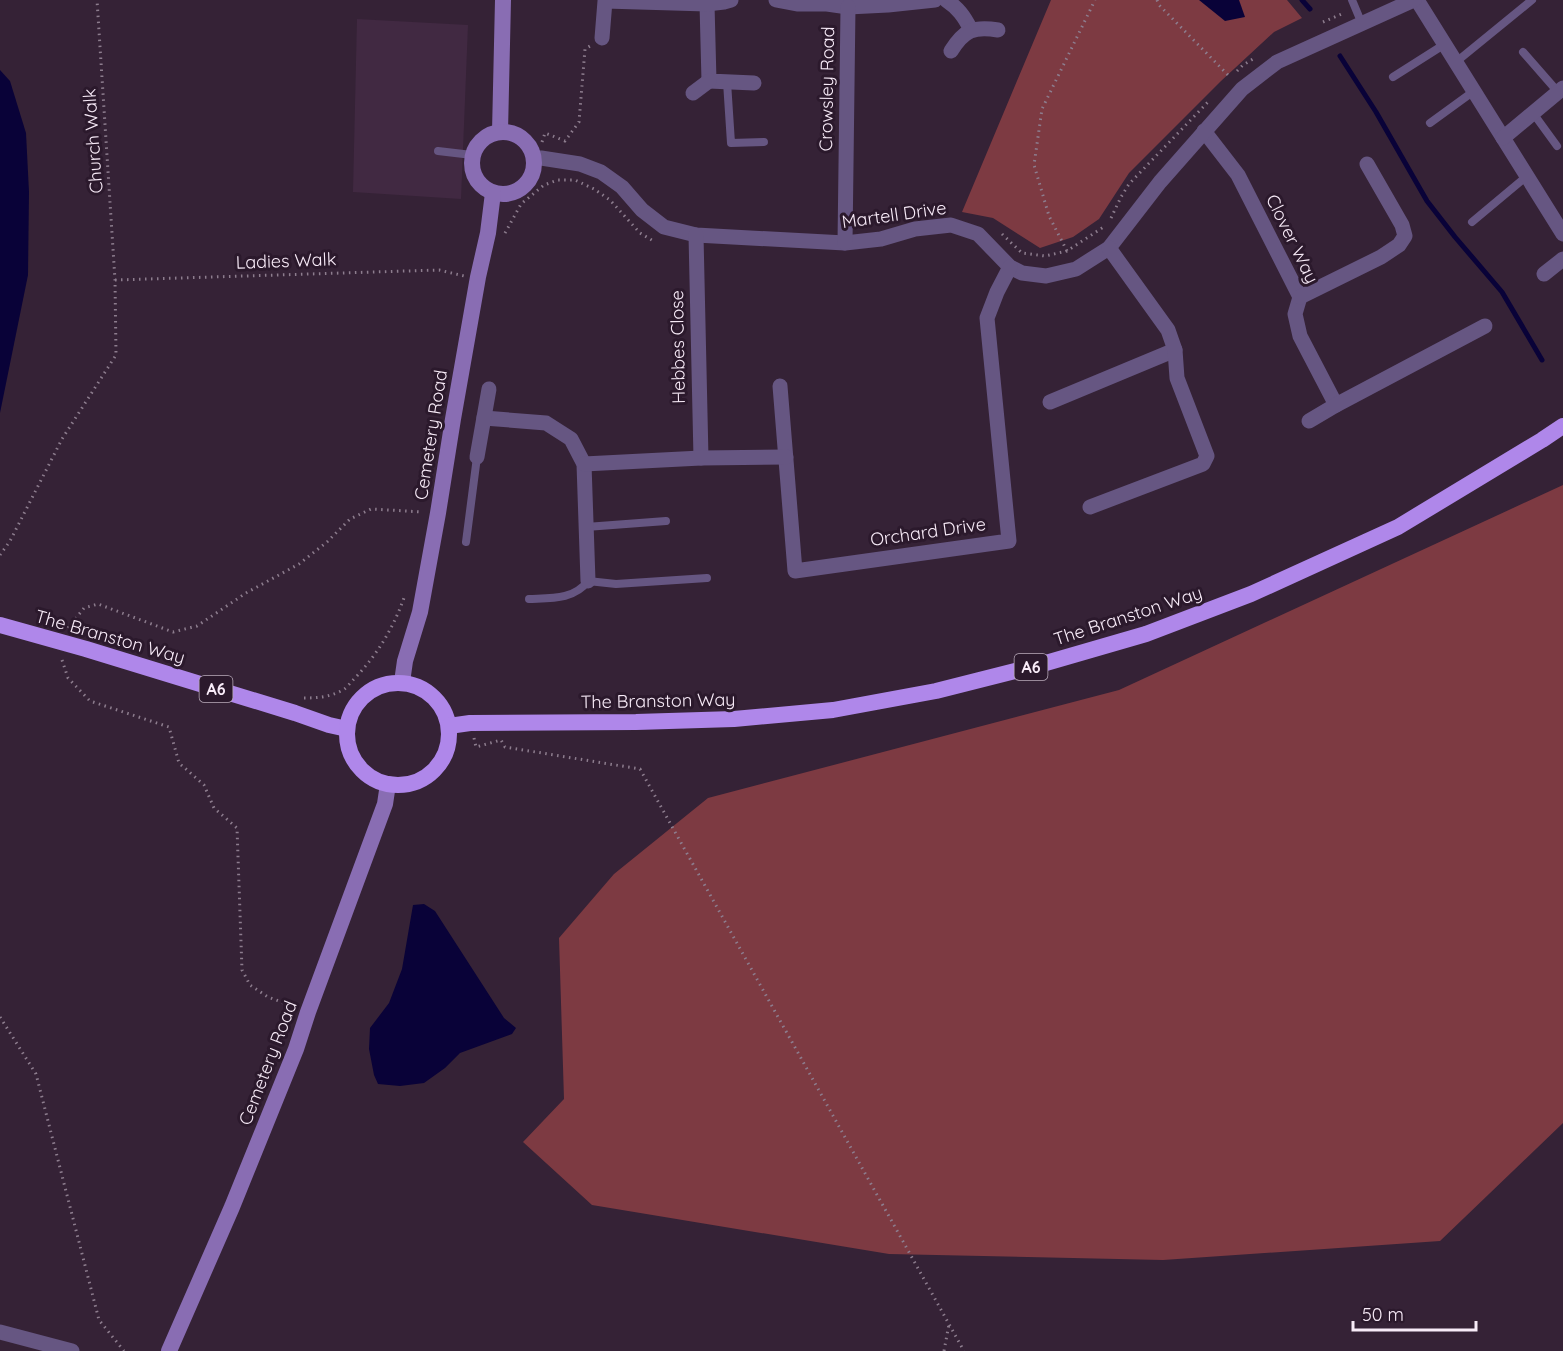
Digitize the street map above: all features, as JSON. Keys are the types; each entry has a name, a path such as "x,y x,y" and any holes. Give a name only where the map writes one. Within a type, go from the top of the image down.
{"highway":[{"name":"The Branston Way","path":"449,726 470,723 734,719 833,710 936,691 1039,665 1156,630 1251,594 1398,526 1563,426"},
{"name":"The Branston Way","path":"0,625 347,729"},
{"path":"402,682 419,686 433,696 444,710 449,726 449,742 444,758 434,771 420,780 405,785 388,784 374,779 362,770 350,751 347,729 351,714 359,700 371,690 386,684 402,682"}],"main road":[{"path":"500,132 503,0"},
{"path":"500,132 514,134 526,142 538,158 532,175 520,189 506,194 493,193 481,186 472,168 472,155 483,138 500,132"},
{"name":"Cemetery Road","path":"402,682 405,661 420,612 477,277 488,233 493,193"},
{"name":"Cemetery Road","path":"169,1351 232,1207 296,1049 385,804 388,784"}],"street":[{"path":"602,39 605,0 707,4 730,0"},
{"name":"Crowsley Road","path":"776,0 796,4 848,7 845,243"},
{"path":"848,7 935,0"},
{"path":"946,0 957,8 965,18 970,30"},
{"path":"1010,267 1022,273 1046,276 1076,269 1109,248 1160,182 1242,89 1277,63 1416,0 1563,234"},
{"path":"707,4 709,81"},
{"path":"951,51 958,39 970,30 985,28 998,30"},
{"path":"693,93 709,81 754,83"},
{"path":"1503,138 1560,90"},
{"name":"Clover Way","path":"1204,131 1239,175 1300,297 1295,314 1300,336 1336,405"},
{"name":"Martell Drive","path":"538,158 580,164 601,172 664,227 696,235 845,243 881,239 915,230 951,225 978,234 1010,267"},
{"path":"1300,297 1381,257 1399,245 1405,236 1402,225 1367,164"},
{"name":"Hebbes Close","path":"696,235 700,458"},
{"path":"1090,507 1203,464 1207,456 1177,378 1175,350 1168,330 1109,248"},
{"path":"1544,274 1563,259"},
{"name":"Orchard Drive","path":"780,386 795,571 1009,540 987,318 1010,267"},
{"path":"1309,421 1485,326"},
{"path":"1050,402 1175,350"},
{"path":"477,457 489,389"},
{"path":"484,418 546,423 572,439 584,464 588,581"},
{"path":"584,464 700,458 786,457"},
{"path":"0,1334 72,1351"}],"lane":[{"path":"1352,0 1362,24"},
{"path":"1456,62 1532,0"},
{"path":"1393,77 1445,44"},
{"path":"1522,52 1560,90"},
{"path":"727,81 731,143 764,142"},
{"path":"1430,123 1474,91"},
{"path":"1533,113 1557,146"},
{"path":"438,150 472,155"},
{"path":"1472,222 1527,176"},
{"path":"466,542 477,457"},
{"path":"586,527 666,521"},
{"path":"529,599 571,595 588,581 616,584 707,578"}],"path":[{"name":"Church Walk","path":"0,555 10,541 62,439 116,356 115,280 97,0"},
{"path":"1067,251 1049,216 1034,165 1042,109 1095,0"},
{"path":"1156,0 1231,78"},
{"path":"538,158 544,134 565,141 579,122 585,49 602,39"},
{"path":"1001,233 1022,253 1045,256 1067,251 1097,232 1109,222 1130,184 1215,94"},
{"path":"502,238 521,204 544,185 558,180 575,180 610,200 640,233 658,243"},
{"name":"Ladies Walk","path":"115,280 439,270 457,274"},
{"path":"66,629 84,608 98,604 173,632 197,626 246,593 299,564 327,542 350,519 371,509 425,512"},
{"path":"298,698 322,698 343,691 383,644 408,588"},
{"path":"60,653 68,678 90,701 170,727 179,764 204,785 214,808 237,828 242,970 250,985 268,997 308,1012"},
{"path":"470,723 476,747 501,740 505,747 640,769 964,1351"},
{"path":"0,1017 36,1074 99,1320 124,1351"},
{"path":"944,1351 949,1324"}],"shaded area":[{"path":"1051,0 1287,0 1302,18 1274,32 1221,81 1129,173 1099,219 1073,237 1040,248 993,218 962,212"},
{"path":"1199,0 1239,0 1245,17 1225,21"},
{"path":"357,19 468,25 461,199 353,192"},
{"path":"0,70 10,81 26,133 29,192 28,275 0,413"},
{"path":"1563,485 1563,1123 1440,1241 1163,1260 889,1254 592,1205 523,1142 564,1099 559,938 614,874 708,798 1119,690"},
{"path":"424,904 435,911 504,1018 516,1028 512,1034 460,1053 445,1068 424,1083 400,1086 378,1084 369,1049 370,1028 389,1003 402,969 413,905"}],"waterway":[{"path":"1302,0 1310,9"},
{"path":"1340,56 1376,112 1427,201 1502,292 1542,360"}]}
